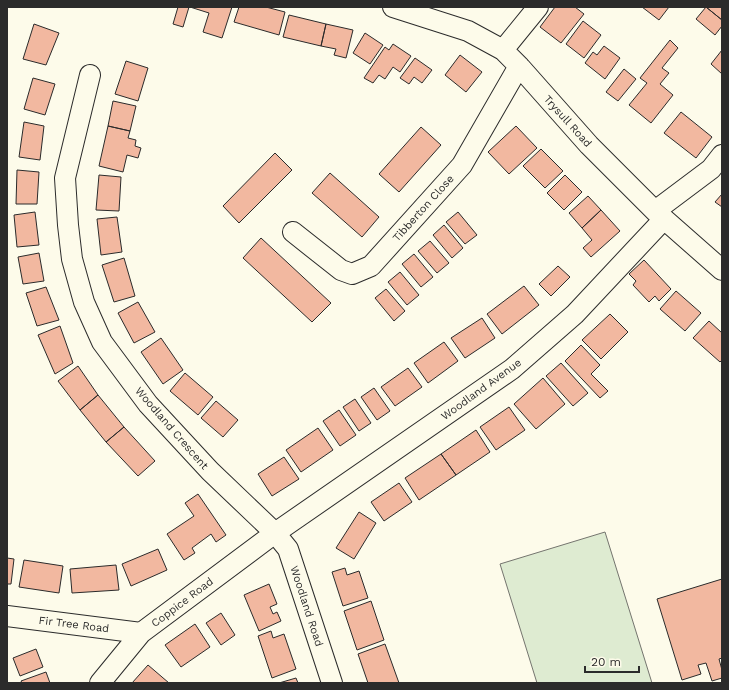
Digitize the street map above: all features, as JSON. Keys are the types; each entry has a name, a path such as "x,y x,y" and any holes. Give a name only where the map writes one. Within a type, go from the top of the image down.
{"street":[{"name":"Trysull Road","path":"393,7 468,31 503,50 589,145 659,215 722,270"},
{"path":"503,50 538,7"},
{"name":"Tibberton Close","path":"292,232 341,270 352,274 371,266 462,165 519,66"},
{"name":"Woodland Crescent","path":"90,75 65,178 72,259 84,302 102,342 148,404 210,471 275,533"},
{"name":"Woodland Avenue","path":"275,533 512,369 575,314 659,215 711,170 722,154"},
{"name":"Coppice Road","path":"100,683 141,633 275,533"},
{"name":"Woodland Road","path":"275,533 288,549 332,683"},
{"name":"Fir Tree Road","path":"7,616 141,633"}],"green space":[{"path":"605,532 652,683 537,683 500,564"}],"building":[{"path":"178,7 189,7 183,27 173,24"},
{"path":"190,7 232,7 222,38 203,32 209,13"},
{"path":"239,7 266,7 285,12 279,35 234,22"},
{"path":"555,7 575,7 584,14 561,43 540,27"},
{"path":"642,7 669,7 659,20"},
{"path":"706,7 722,7 722,20"},
{"path":"706,7 722,20 722,26 715,35 696,19"},
{"path":"289,15 326,24 321,46 283,37"},
{"path":"583,21 601,35 584,58 566,44"},
{"path":"34,24 59,33 46,65 23,59"},
{"path":"326,24 353,30 346,58 334,55 336,49 321,46"},
{"path":"365,33 383,45 370,64 353,53"},
{"path":"670,40 678,48 662,68 669,73 660,84 673,95 651,123 629,105 647,83 640,78"},
{"path":"393,44 411,56 400,72 393,67 385,79 379,75 373,83 364,78 385,47 389,50"},
{"path":"604,46 620,58 605,79 585,63 593,52 597,55"},
{"path":"722,50 722,74 711,64"},
{"path":"460,55 482,72 466,92 445,75"},
{"path":"415,58 432,70 422,83 414,77 409,84 400,78"},
{"path":"126,61 148,68 138,101 115,94"},
{"path":"624,69 636,79 618,101 606,92"},
{"path":"33,78 55,84 45,115 24,109"},
{"path":"113,101 136,106 130,131 108,126"},
{"path":"681,112 712,137 696,158 664,133"},
{"path":"24,122 44,126 40,160 19,157"},
{"path":"108,126 130,131 128,138 136,140 135,146 141,148 138,158 127,155 123,172 99,166"},
{"path":"516,126 537,148 509,174 488,152"},
{"path":"421,127 441,145 399,192 379,174"},
{"path":"541,149 563,171 545,188 523,166"},
{"path":"275,153 292,170 239,223 223,206"},
{"path":"17,170 39,172 37,204 16,204"},
{"path":"330,173 379,217 362,237 312,193"},
{"path":"99,175 121,177 119,211 96,210"},
{"path":"565,175 582,192 564,210 547,193"},
{"path":"722,194 722,207 715,202"},
{"path":"588,196 601,210 582,228 569,213"},
{"path":"601,210 620,231 591,257 583,248 592,240 582,228"},
{"path":"35,212 39,245 17,247 14,215"},
{"path":"458,212 477,235 465,244 446,222"},
{"path":"117,217 122,252 101,255 97,219"},
{"path":"444,225 463,248 452,258 433,235"},
{"path":"261,238 331,303 312,322 243,258"},
{"path":"430,241 449,263 437,273 418,251"},
{"path":"39,253 44,281 23,284 18,257"},
{"path":"414,254 433,277 421,287 402,264"},
{"path":"124,258 135,296 114,302 102,265"},
{"path":"644,260 671,289 659,301 655,296 649,302 633,285 636,281 629,274"},
{"path":"558,266 570,277 551,296 539,284"},
{"path":"400,272 419,295 407,305 388,282"},
{"path":"524,286 539,305 502,334 487,314"},
{"path":"46,287 59,320 37,326 26,293"},
{"path":"386,289 405,311 394,321 375,298"},
{"path":"676,291 701,313 685,331 660,309"},
{"path":"138,302 155,332 134,343 118,313"},
{"path":"610,314 628,332 601,359 582,340"},
{"path":"482,318 495,338 465,358 451,338"},
{"path":"709,321 722,333 722,360 720,362 693,338"},
{"path":"60,326 73,363 55,374 38,335"},
{"path":"161,338 183,370 163,384 141,352"},
{"path":"444,342 458,361 428,383 414,363"},
{"path":"581,345 600,365 591,374 608,391 600,398 565,361"},
{"path":"561,363 588,393 573,406 546,376"},
{"path":"78,366 98,395 80,410 58,381"},
{"path":"408,368 422,387 395,406 381,387"},
{"path":"185,373 213,397 198,415 170,391"},
{"path":"543,378 565,404 536,429 514,404"},
{"path":"374,388 390,411 377,420 361,397"},
{"path":"98,395 124,427 106,442 80,410"},
{"path":"355,399 371,423 359,431 343,407"},
{"path":"216,401 238,420 223,437 201,418"},
{"path":"509,407 525,430 496,450 480,427"},
{"path":"339,410 356,435 340,446 323,421"},
{"path":"124,427 155,461 138,476 106,442"},
{"path":"318,428 333,450 301,472 286,450"},
{"path":"476,430 490,452 456,475 441,454"},
{"path":"441,454 456,475 419,500 405,478"},
{"path":"284,457 299,479 272,496 258,474"},
{"path":"399,483 412,502 384,521 371,502"},
{"path":"198,494 226,535 216,542 211,534 192,548 195,553 184,560 167,534 194,516 185,503"},
{"path":"359,512 376,523 354,559 336,548"},
{"path":"158,549 167,570 131,586 122,564"},
{"path":"7,558 14,559 11,584 7,584"},
{"path":"24,560 63,566 59,593 19,587"},
{"path":"116,565 119,590 72,593 70,569"},
{"path":"345,568 347,575 359,571 368,598 343,606 332,572"},
{"path":"722,579 722,658 719,659 722,670 722,678 712,681 706,663 698,665 701,674 682,680 657,599"},
{"path":"269,584 277,604 270,607 273,614 277,612 281,621 259,631 244,595"},
{"path":"371,601 384,640 357,650 344,611"},
{"path":"221,613 235,635 221,645 206,623"},
{"path":"195,624 210,647 181,667 165,645"},
{"path":"271,631 273,638 284,634 296,669 272,678 258,636"},
{"path":"385,644 399,683 368,683 358,654"},
{"path":"36,649 43,667 20,676 13,658"},
{"path":"148,665 169,683 132,683"},
{"path":"46,672 50,683 22,683 21,681"},
{"path":"296,678 298,683 279,683"}]}
